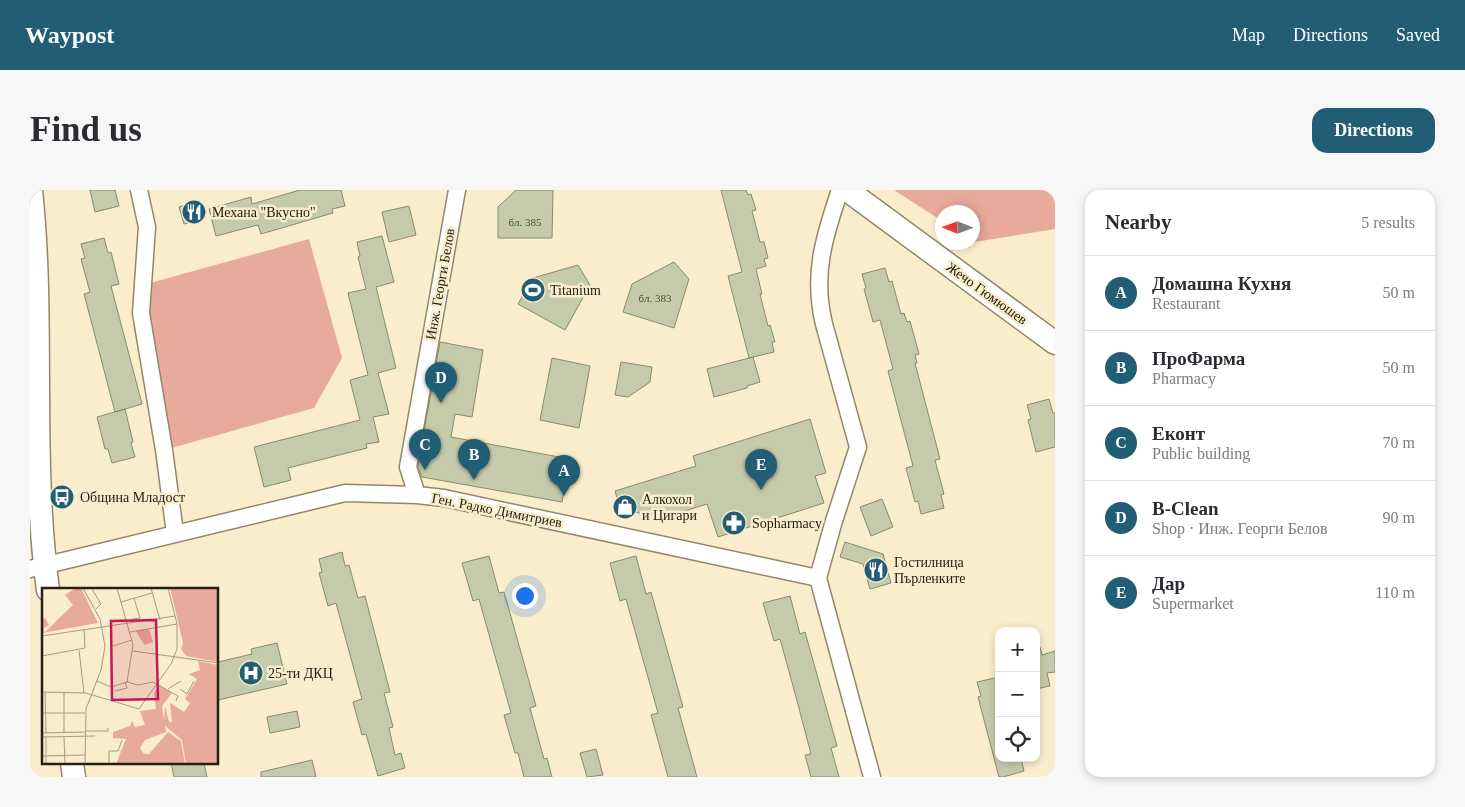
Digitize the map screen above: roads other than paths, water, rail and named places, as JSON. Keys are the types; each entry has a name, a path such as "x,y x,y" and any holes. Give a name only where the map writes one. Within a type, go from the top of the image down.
{"street":[{"path":"31,190 35,232 37,396 42,536 37,567 47,588"},
{"path":"139,190 147,227 141,313 164,450 175,534"},
{"name":"Инж. Георги Белов","path":"416,495 408,467 457,190"},
{"path":"840,190 821,252 818,289 824,324 858,446 818,578 872,777"},
{"name":"Жечо Гюмюшев","path":"847,190 1055,343"},
{"name":"Ген. Радко Димитриев","path":"37,567 345,493 416,495 444,498 818,578"},
{"path":"72,764 74,777"}],"place":[{"name":"Механа \"Вкусно\"","path":"194,212"},
{"name":"Titanium","path":"533,290"},
{"name":"B-Clean","path":"441,403"},
{"name":"Еконт","path":"425,470"},
{"name":"ПроФарма","path":"474,480"},
{"name":"Дар","path":"761,490"},
{"name":"Домашна Кухня","path":"564,496"},
{"name":"Община Младост","path":"62,497"},
{"name":"Алкохол и Цигари","path":"625,507"},
{"name":"Sopharmacy","path":"734,523"},
{"name":"Гостилница Пърленките","path":"876,570"},
{"name":"25-ти ДКЦ","path":"251,673"}]}
